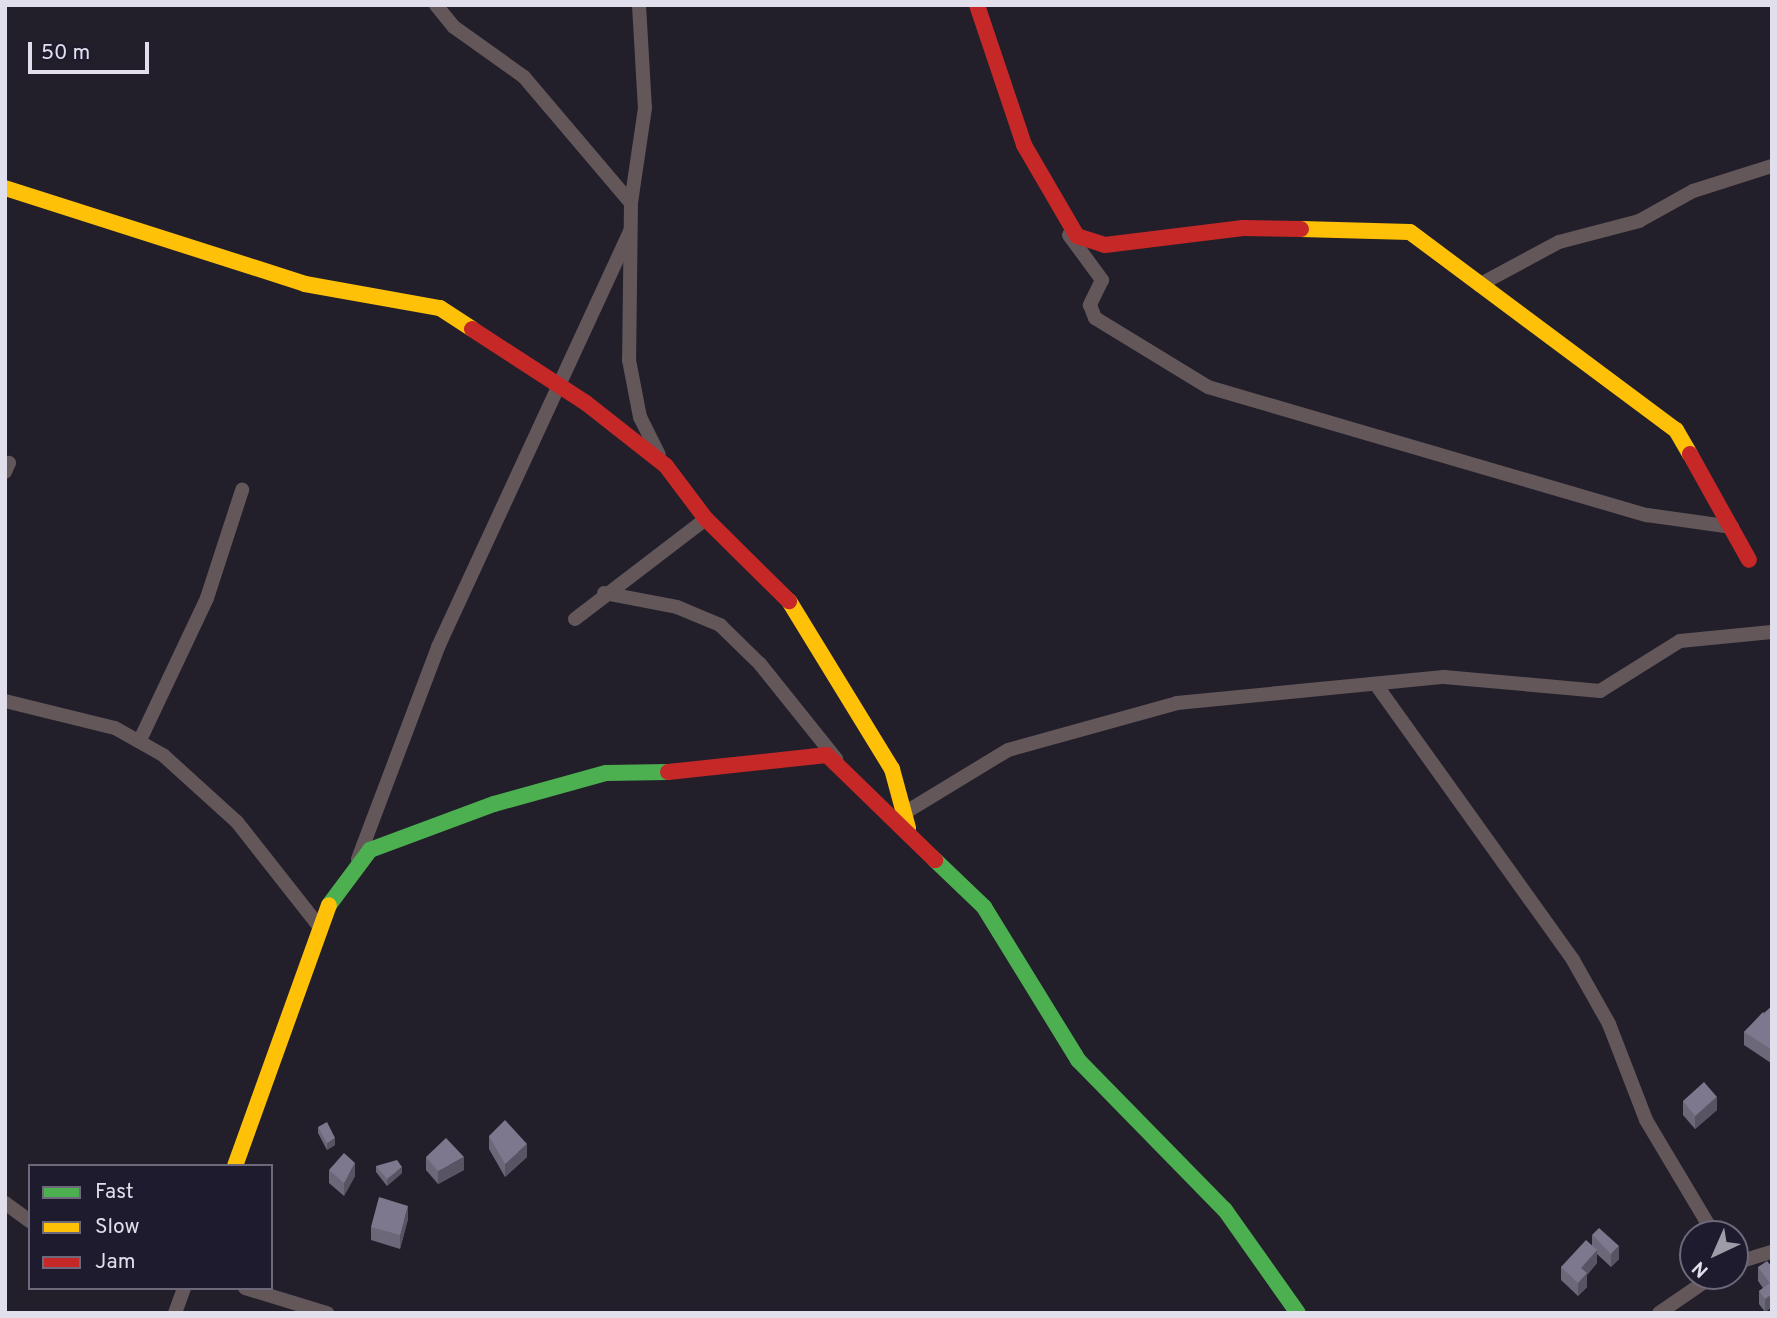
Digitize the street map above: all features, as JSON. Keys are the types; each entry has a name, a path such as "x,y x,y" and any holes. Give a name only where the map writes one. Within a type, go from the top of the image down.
{"street":[{"path":"436,5 454,27 524,78 631,203"},
{"path":"639,5 645,108 631,203 629,360 640,417 666,466 706,519 762,567 796,610 887,759 907,820"},
{"path":"977,5 1008,107 1065,223 1102,280 1090,305 1095,317 1177,373 1244,398 1647,514 1732,527"},
{"path":"1479,285 1510,271 1536,253 1639,221 1693,191 1772,166"},
{"path":"5,188 305,284 440,308 560,385 666,466"},
{"path":"1065,223 1077,236 1105,245 1210,229 1393,229 1430,243 1479,285 1676,430 1749,560"},
{"path":"236,1164 318,925 357,862 438,648 630,231"},
{"path":"140,740 207,598 242,490"},
{"path":"575,619 604,593 706,519"},
{"path":"604,593 677,607 720,625 760,664 836,759 907,820 984,907 1078,1060 1225,1210 1298,1313"},
{"path":"907,820 1008,750 1052,734 1177,703 1377,686 1444,677 1600,691 1680,640 1772,632"},
{"path":"1377,686 1573,960 1609,1024 1646,1120 1706,1220"},
{"path":"5,701 140,740 212,796 318,925"},
{"path":"357,862 421,829 607,773 695,771 800,754 836,759"},
{"path":"5,1203 28,1220"},
{"path":"1749,1259 1772,1252"},
{"path":"174,1313 183,1290"},
{"path":"252,1290 327,1313"},
{"path":"1659,1313 1693,1290"}],"building":[{"path":"1772,1006 1772,1021 1771,1022 1764,1013"},
{"path":"1763,1012 1772,1022 1771,1049 1744,1032"},
{"path":"1704,1082 1717,1097 1695,1116 1683,1101"},
{"path":"505,1120 527,1144 505,1164 489,1136"},
{"path":"327,1122 335,1138 327,1143 318,1127"},
{"path":"446,1138 464,1157 438,1171 426,1157"},
{"path":"344,1153 355,1163 344,1183 329,1170"},
{"path":"397,1160 402,1167 387,1179 376,1166"},
{"path":"379,1197 408,1206 400,1235 371,1227"},
{"path":"1599,1228 1619,1246 1611,1254 1592,1235"},
{"path":"1586,1240 1597,1250 1581,1268 1587,1273 1578,1283 1561,1267"},
{"path":"1767,1261 1772,1267 1772,1294 1765,1299 1759,1291 1770,1283 1758,1267"}],"traffic: fast":[{"path":"329,905 370,850 494,804 606,773 668,772"},
{"path":"935,860 984,907 1078,1060 1225,1210 1298,1313"}],"traffic: slow":[{"path":"5,188 305,284 440,308 472,329"},
{"path":"1301,229 1410,232 1676,430 1690,454"},
{"path":"789,601 892,769 908,828"},
{"path":"236,1164 329,905"}],"traffic: jam":[{"path":"977,5 1024,145 1077,236 1105,245 1243,228 1301,229"},
{"path":"472,329 586,403 666,466 706,519 789,601"},
{"path":"1690,454 1749,560"},
{"path":"668,772 827,755 935,860"}]}
